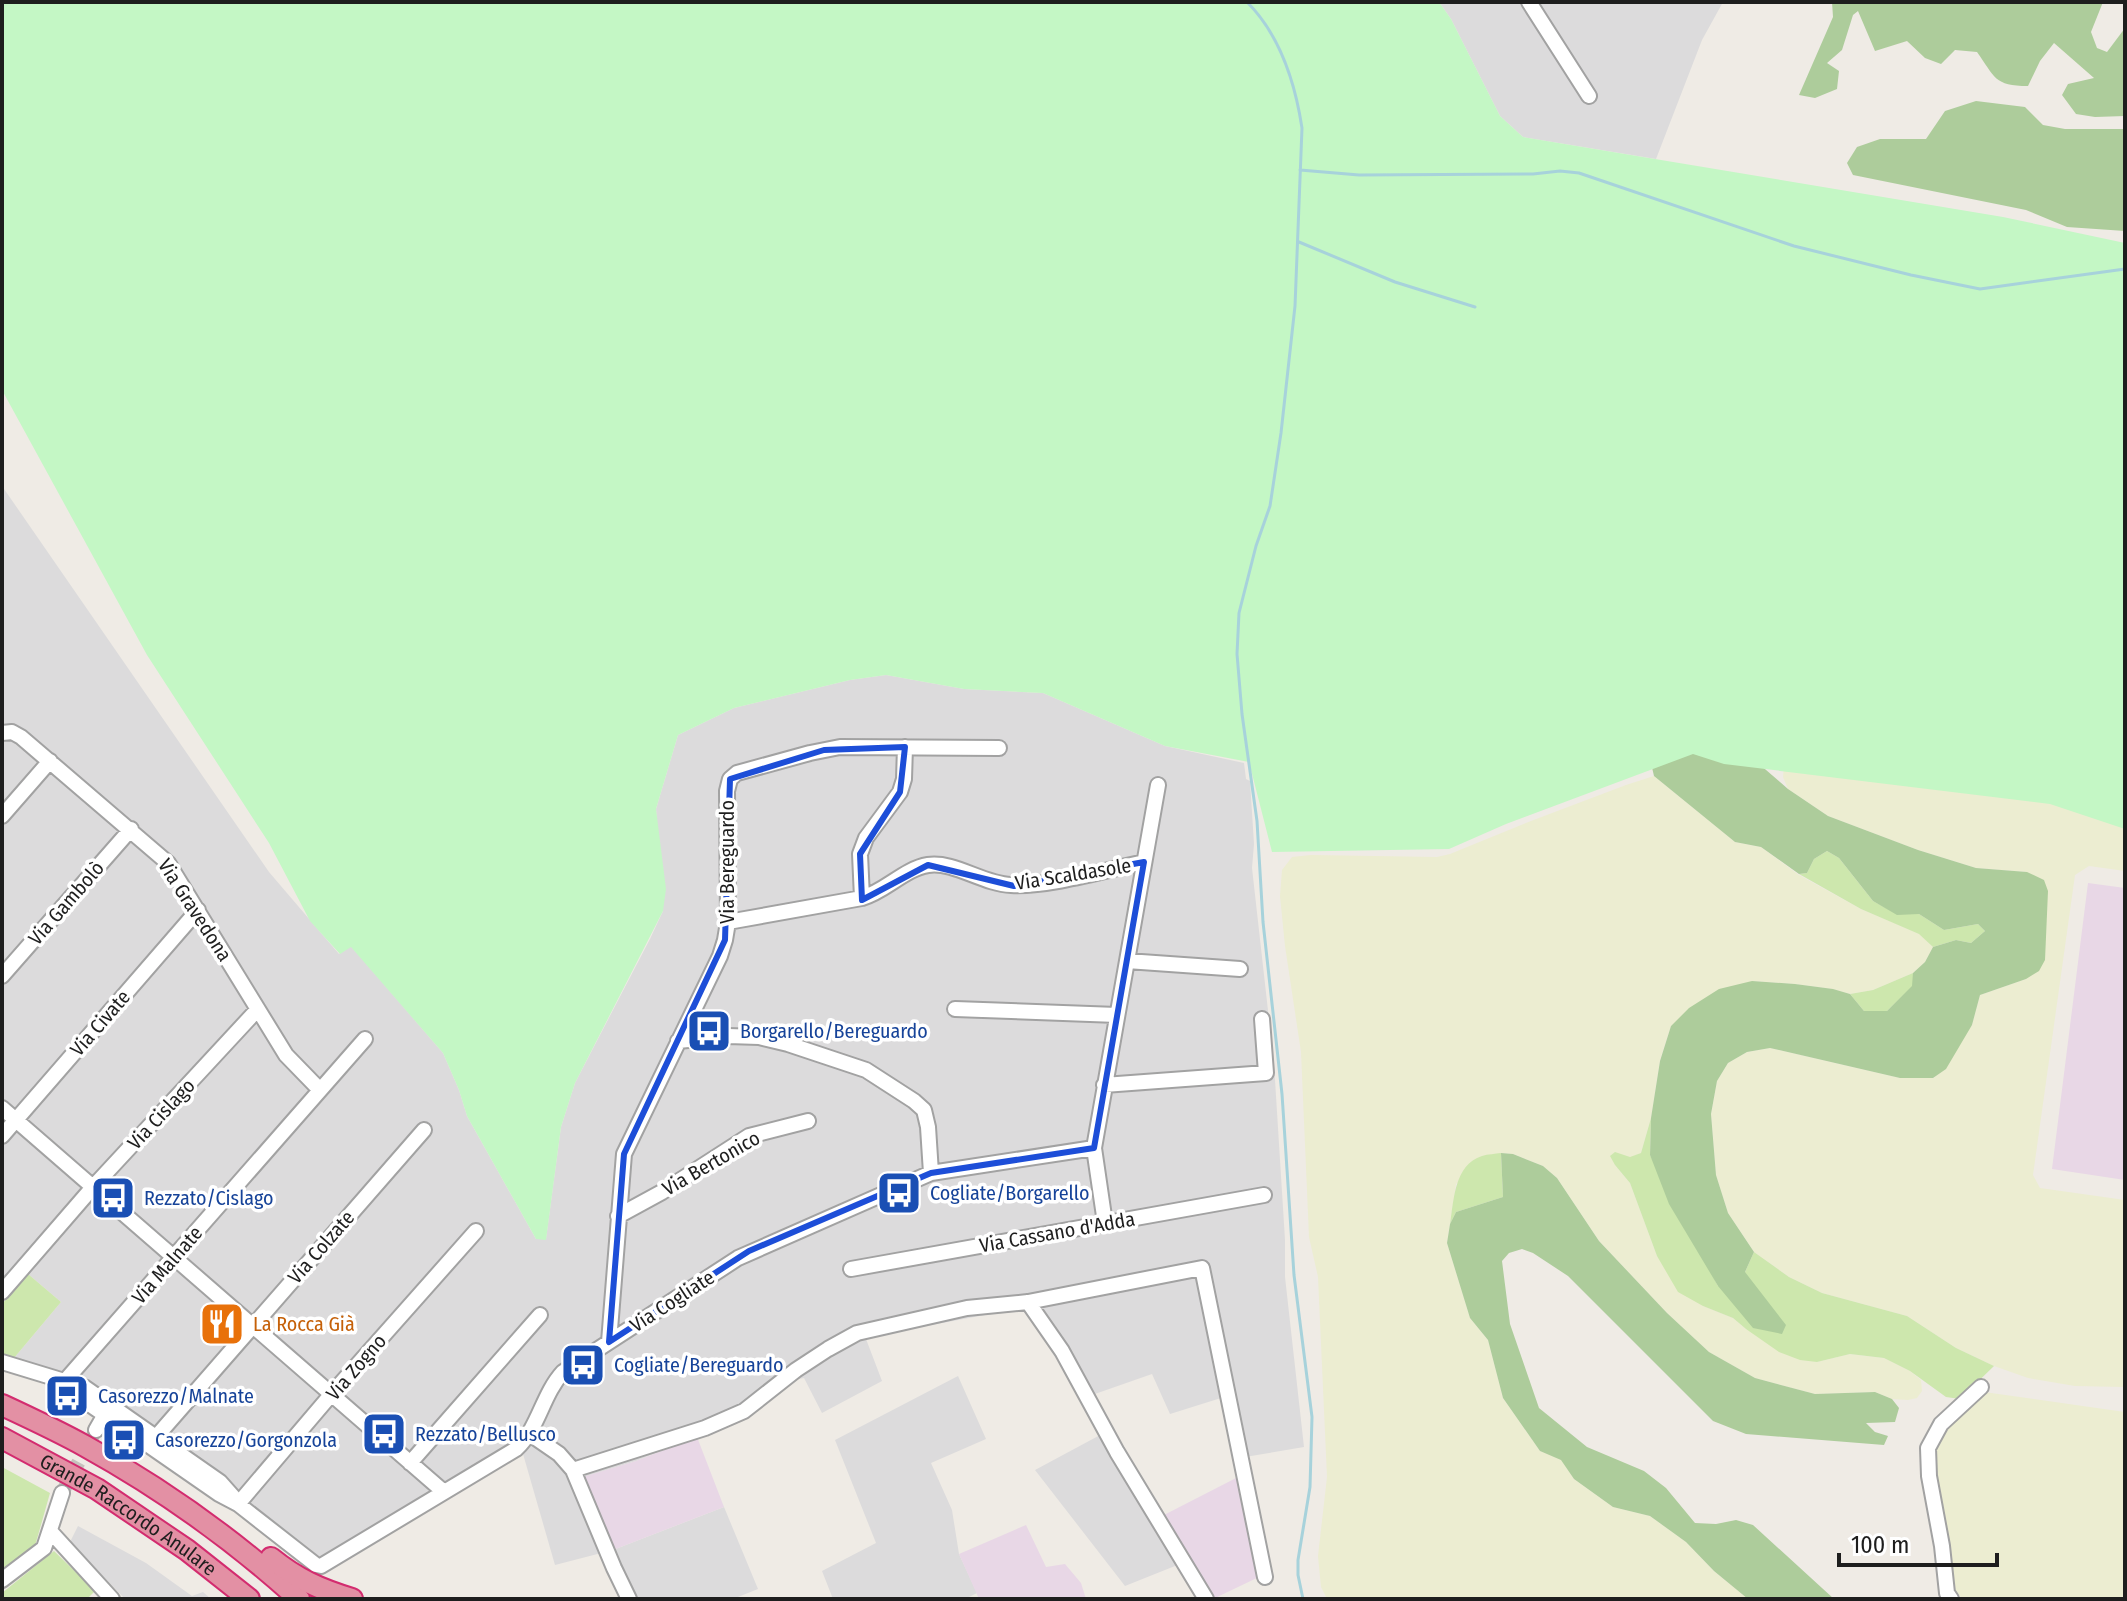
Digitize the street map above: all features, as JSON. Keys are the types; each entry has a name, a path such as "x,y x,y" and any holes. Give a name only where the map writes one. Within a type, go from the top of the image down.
{"highway":[{"name":"Grande Raccordo Anulare","path":"2,1405 81,1444 165,1494 299,1599"},
{"name":"Grande Raccordo Anulare","path":"2,1438 97,1489 187,1550 249,1599"},
{"path":"165,1494 210,1513 296,1577 317,1588 352,1599"}],"street":[{"path":"1529,2 1589,96"},
{"name":"Via Gravedona","path":"2,733 18,735 168,863 286,1055 320,1090"},
{"name":"Via Bereguardo","path":"609,1342 625,1149 722,952 728,922 727,791 730,779 737,773 847,747 999,748"},
{"path":"862,898 860,854 865,840 900,792 904,779 905,747"},
{"path":"2,816 50,761"},
{"path":"1105,1223 1094,1148 1158,785"},
{"name":"Via Gambolò","path":"2,976 131,829"},
{"name":"Via Scaldasole","path":"728,922 862,898 913,870 932,865 1014,886 1055,881 1144,862"},
{"name":"Via Civate","path":"2,1136 198,910"},
{"path":"1127,961 1240,969"},
{"path":"955,1009 1117,1015"},
{"name":"Via Cislago","path":"2,1292 93,1187 257,1010"},
{"path":"1104,1085 1266,1073 1262,1019"},
{"path":"678,1041 728,1036 759,1037 866,1070 924,1110 928,1122 931,1173"},
{"name":"Via Malnate","path":"64,1382 365,1039"},
{"path":"2,1108 444,1492"},
{"name":"Via Bertonico","path":"618,1216 662,1192 749,1136 808,1121"},
{"name":"Via Colzate","path":"156,1437 424,1130"},
{"name":"Via Cogliate","path":"238,1504 316,1565 323,1566 511,1453 530,1434 559,1376 570,1366 749,1251 931,1173 1094,1148"},
{"name":"Via Cassano d'Adda","path":"851,1269 1264,1195"},
{"name":"Via Zogno","path":"238,1504 476,1231"},
{"path":"573,1470 705,1428 744,1411 796,1370 857,1333 967,1308 1028,1302 1202,1268 1265,1577"},
{"path":"1028,1302 1058,1344 1117,1452 1206,1599"},
{"path":"410,1463 540,1315"},
{"path":"2,1362 84,1387 224,1485 238,1504"},
{"path":"64,1382 74,1394 104,1416 238,1504"},
{"path":"1951,1599 1947,1593 1929,1476 1928,1448 1941,1424 1981,1387"},
{"path":"96,1430 104,1416"},
{"path":"530,1434 559,1454 573,1470 629,1599"},
{"path":"2,1580 41,1552 62,1493"},
{"path":"50,1531 107,1597"}],"highlighted area":[{"path":"905,747 900,792 860,854 862,900 928,865 1014,886 1144,862 1094,1148 931,1173 749,1251 609,1342 624,1154 725,940 730,779 824,750"}],"shaded area":[{"path":"1439,2 1723,2 1702,40 1656,159 1523,137 1500,116 1451,19"},
{"path":"2,486 269,872 339,954 351,946 443,1053 467,1116 536,1239 546,1239 561,1127 575,1083 663,911 656,809 678,735 734,708 850,680 886,675 964,689 1043,693 1165,746 1244,763 1246,779 1250,781 1254,844 1252,868 1274,1064 1285,1277 1304,1447 1245,1457 1203,1296 1221,1398 1170,1414 1152,1374 1092,1395 1038,1305 866,1339 882,1381 822,1413 804,1378 794,1380 743,1418 636,1461 584,1477 613,1550 555,1565 519,1440 325,1560 314,1559 223,1480 77,1377 14,1358 61,1302 28,1274 2,1304"},
{"path":"2088,883 2125,888 2125,1180 2052,1169"},
{"path":"958,1376 986,1439 931,1463 952,1510 959,1554 977,1593 965,1599 833,1599 822,1571 876,1543 835,1440"},
{"path":"1102,1434 1180,1564 1125,1586 1035,1470"},
{"path":"697,1437 724,1507 613,1550 583,1477 636,1461"},
{"path":"1240,1476 1261,1576 1213,1599 1162,1516"},
{"path":"724,1507 758,1589 733,1599 635,1599 613,1550"},
{"path":"1026,1525 1046,1567 1065,1564 1081,1583 1086,1599 979,1599 959,1554"},
{"path":"78,1526 146,1563 192,1596 203,1592 211,1599 125,1599 70,1542"}],"green space":[{"path":"2,2 1439,2 1451,19 1500,116 1523,137 2003,217 2125,243 2125,829 2050,804 1724,764 1693,754 1506,824 1449,849 1272,852 1249,762 1165,746 1043,693 964,689 886,675 850,680 734,708 678,735 656,809 666,889 663,911 575,1083 561,1127 546,1240 536,1239 467,1116 443,1053 351,947 340,954 310,921 269,843 147,655 2,390"},
{"path":"1832,2 2103,2 2091,32 2097,48 2107,52 2125,28 2125,116 2076,114 2062,95 2068,84 2094,78 2054,43 2040,61 2028,86 2008,84 1992,74 1977,52 1955,50 1941,64 1925,58 1907,41 1875,51 1858,11 1853,15 1842,50 1827,63 1839,71 1837,89 1815,98 1799,95 1833,17"},
{"path":"1976,101 2025,107 2043,125 2065,129 2125,129 2125,231 2067,227 2026,210 1853,175 1847,163 1857,147 1880,139 1926,139 1945,111"},
{"path":"1631,529 1751,757 1788,789 1828,816 1976,868 2027,872 2044,880 2048,891 2045,960 2039,971 2026,979 1980,995 1972,1025 1946,1069 1933,1078 1900,1078 1770,1048 1747,1052 1728,1063 1717,1081 1711,1114 1716,1175 1728,1213 1754,1252 1745,1272 1786,1325 1782,1334 1753,1328 1718,1286 1669,1204 1650,1155 1651,1118 1660,1061 1671,1026 1689,1008 1719,989 1752,981 1833,989 1850,994 1864,1011 1887,1011 1912,986 1913,973 1925,962 1933,947 1956,940 1971,943 1985,931 1978,924 1944,930 1919,914 1897,915 1873,901 1839,858 1827,851 1814,859 1807,873 1799,874 1761,847 1735,842 1654,776 1650,759"},
{"path":"1784,766 2047,802 2125,826 2125,871 2089,866 2075,875 2033,1175 2040,1188 2125,1200 2125,1386 2075,1386 2028,1378 1956,1348 1907,1316 1822,1293 1789,1277 1754,1252 1728,1213 1716,1175 1711,1114 1717,1081 1728,1063 1747,1052 1770,1048 1900,1078 1934,1078 1972,1025 1980,995 2026,979 2027,872 1976,868 1828,816 1788,789 1783,777"},
{"path":"1654,776 1735,842 1761,847 1799,875 1861,909 1920,934 1933,947 1925,962 1913,973 1873,990 1850,994 1795,984 1752,981 1671,1026 1660,1060 1651,1118 1641,1153 1615,1165 1630,1183 1657,1256 1703,1306 1733,1318 1746,1329 1817,1362 1850,1354 1884,1358 1921,1380 1922,1391 1917,1398 1908,1400 1892,1399 1875,1392 1815,1394 1755,1378 1709,1352 1599,1241 1557,1178 1543,1166 1513,1154 1501,1153 1456,1184 1447,1243 1470,1318 1488,1340 1503,1398 1540,1451 1561,1459 1574,1479 1613,1507 1650,1516 1686,1542 1748,1599 1327,1599 1321,1587 1318,1556 1327,1477 1318,1277 1309,1237 1301,1052 1285,946 1280,896 1282,870 1292,857 1311,855 1437,857 1450,854"},
{"path":"1827,851 1839,858 1873,901 1897,914 1919,914 1944,930 1978,924 1985,931 1971,943 1956,940 1933,947 1919,934 1861,909 1799,874 1807,873 1814,859"},
{"path":"1913,973 1913,986 1887,1011 1864,1011 1850,994 1873,990"},
{"path":"1651,1118 1650,1155 1718,1286 1745,1272 1754,1252 1789,1277 1822,1293 1907,1316 1956,1348 1994,1366 1960,1399 1946,1397 1910,1371 1884,1358 1850,1354 1817,1362 1779,1352 1733,1318 1678,1292 1657,1256 1630,1183 1610,1156 1615,1152 1630,1157 1641,1153"},
{"path":"1501,1153 1503,1197 1456,1212 1450,1224 1454,1194 1466,1167 1482,1156"},
{"path":"1501,1153 1513,1154 1543,1166 1557,1178 1599,1241 1709,1352 1755,1378 1815,1394 1875,1392 1892,1399 1899,1408 1895,1422 1866,1423 1875,1432 1888,1436 1884,1445 1746,1434 1713,1421 1568,1276 1522,1249 1509,1253 1502,1261 1510,1324 1539,1408 1587,1447 1644,1471 1666,1488 1695,1523 1716,1524 1736,1520 1753,1525 1834,1599 1748,1599 1686,1542 1650,1516 1613,1507 1574,1479 1561,1460 1540,1451 1503,1398 1488,1340 1470,1318 1447,1243 1450,1224 1456,1212 1503,1197"},
{"path":"28,1274 61,1302 14,1358 2,1354 2,1304"},
{"path":"1984,1392 2125,1412 2125,1599 1962,1599 1953,1586 1943,1513 1934,1475 1935,1448 1947,1425"},
{"path":"2,1467 50,1493 35,1546 2,1572"},
{"path":"54,1551 95,1591 87,1599 2,1599 2,1593"}],"waterway":[{"path":"1247,2 1269,29 1284,60 1302,128 1295,306 1281,433 1270,506 1239,613 1237,654 1257,821 1263,922 1282,1094 1294,1275 1312,1417 1310,1487 1298,1560 1303,1599"},
{"path":"1300,170 1359,175 1579,173 1794,246 1980,289 2125,269"},
{"path":"1299,242 1395,282 1475,307"}],"tunnel":[{"path":"62,1493 96,1430"}],"place":[{"name":"Borgarello/Bereguardo","path":"709,1031"},
{"name":"Cogliate/Borgarello","path":"899,1193"},
{"name":"Rezzato/Cislago","path":"113,1198"},
{"name":"La Rocca Già","path":"222,1324"},
{"name":"Cogliate/Bereguardo","path":"583,1365"},
{"name":"Casorezzo/Malnate","path":"67,1396"},
{"name":"Rezzato/Bellusco","path":"384,1434"},
{"name":"Casorezzo/Gorgonzola","path":"124,1440"}]}
